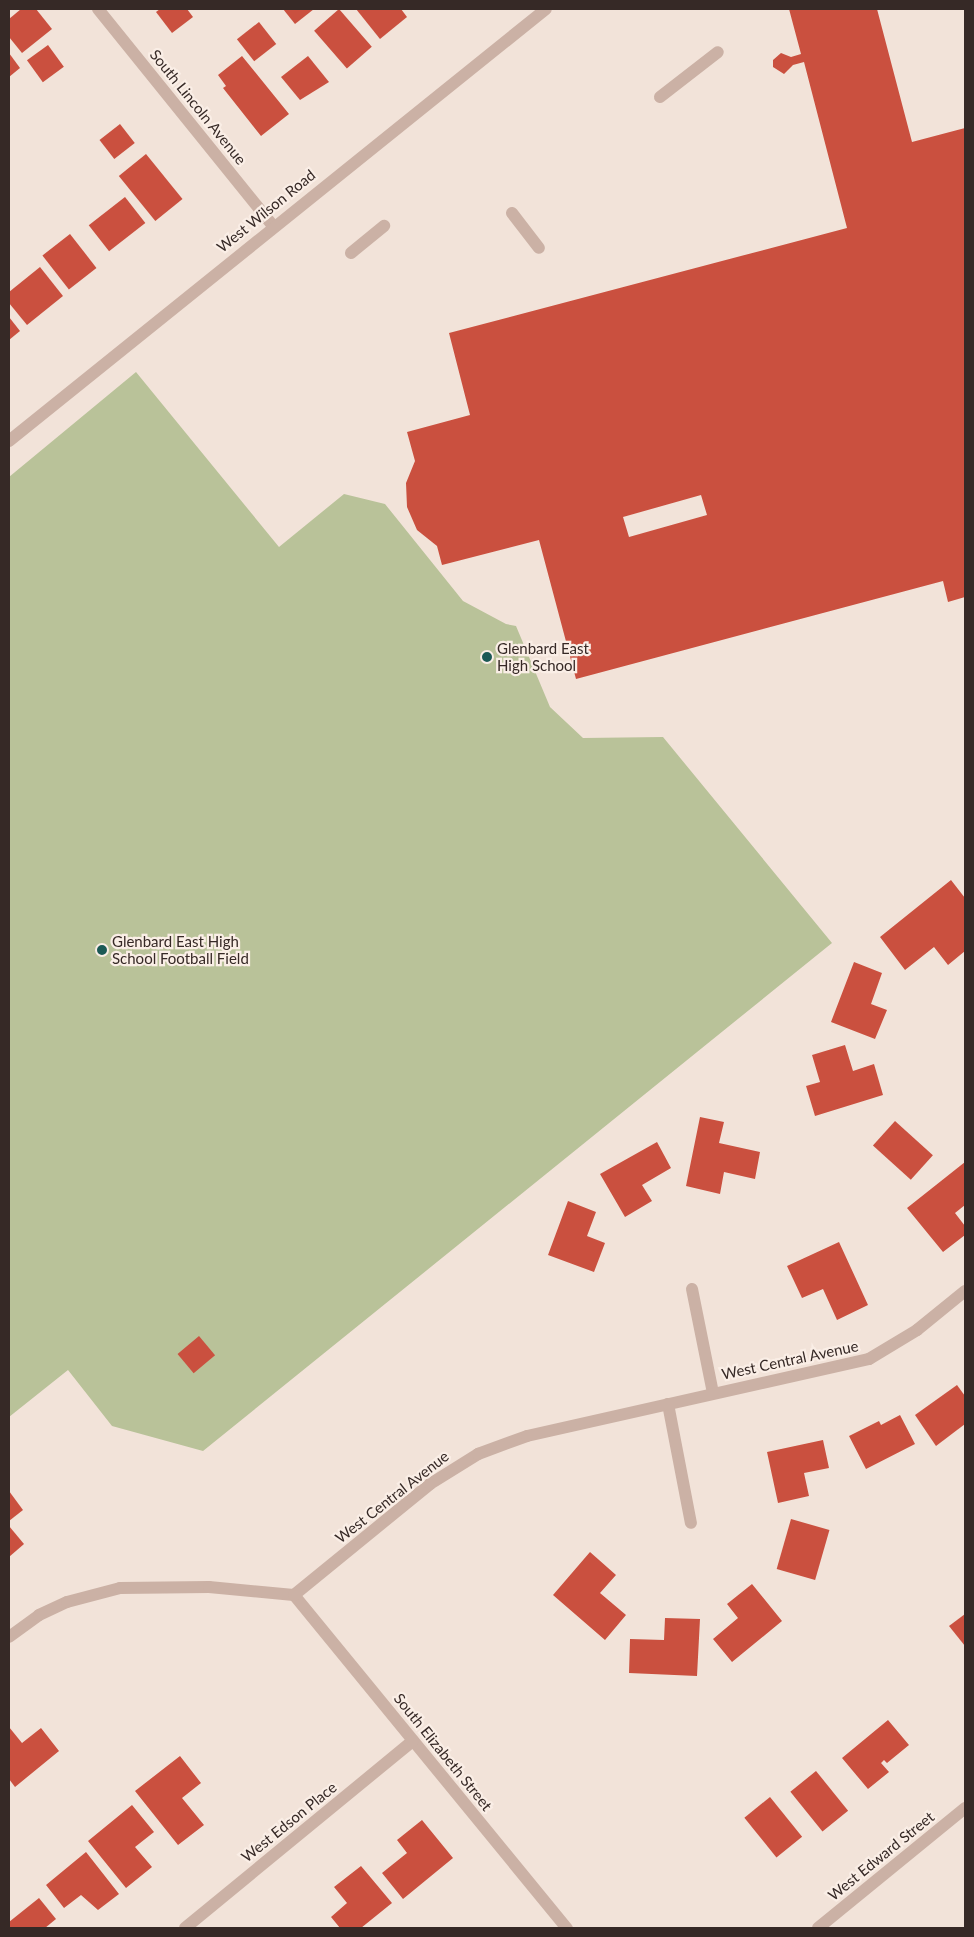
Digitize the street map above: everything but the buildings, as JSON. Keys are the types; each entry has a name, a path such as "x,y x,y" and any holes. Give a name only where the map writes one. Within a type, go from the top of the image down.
{"street":[{"name":"South Lincoln Avenue","path":"98,9 273,226"},
{"name":"West Wilson Road","path":"9,441 273,226 546,9"},
{"path":"660,97 718,52"},
{"path":"512,212 539,248"},
{"path":"351,253 384,226"},
{"path":"692,1290 713,1393"},
{"name":"West Central Avenue","path":"294,1595 430,1484 478,1454 527,1436 869,1359 918,1330 965,1291"},
{"path":"668,1404 691,1523"},
{"path":"9,1636 39,1615 67,1602 120,1588 209,1587 294,1595"},
{"name":"South Elizabeth Street","path":"294,1595 567,1928"},
{"name":"West Edson Place","path":"185,1928 413,1741"},
{"name":"West Edward Street","path":"818,1928 965,1808"}],"green space":[{"path":"136,372 279,547 344,494 385,504 463,601 506,624 516,626 550,707 583,738 663,737 832,943 203,1451 112,1426 68,1370 9,1417 9,477"}],"place":[{"name":"Glenbard East High School","path":"487,657"},
{"name":"Glenbard East High School Football Field","path":"102,950"}]}
